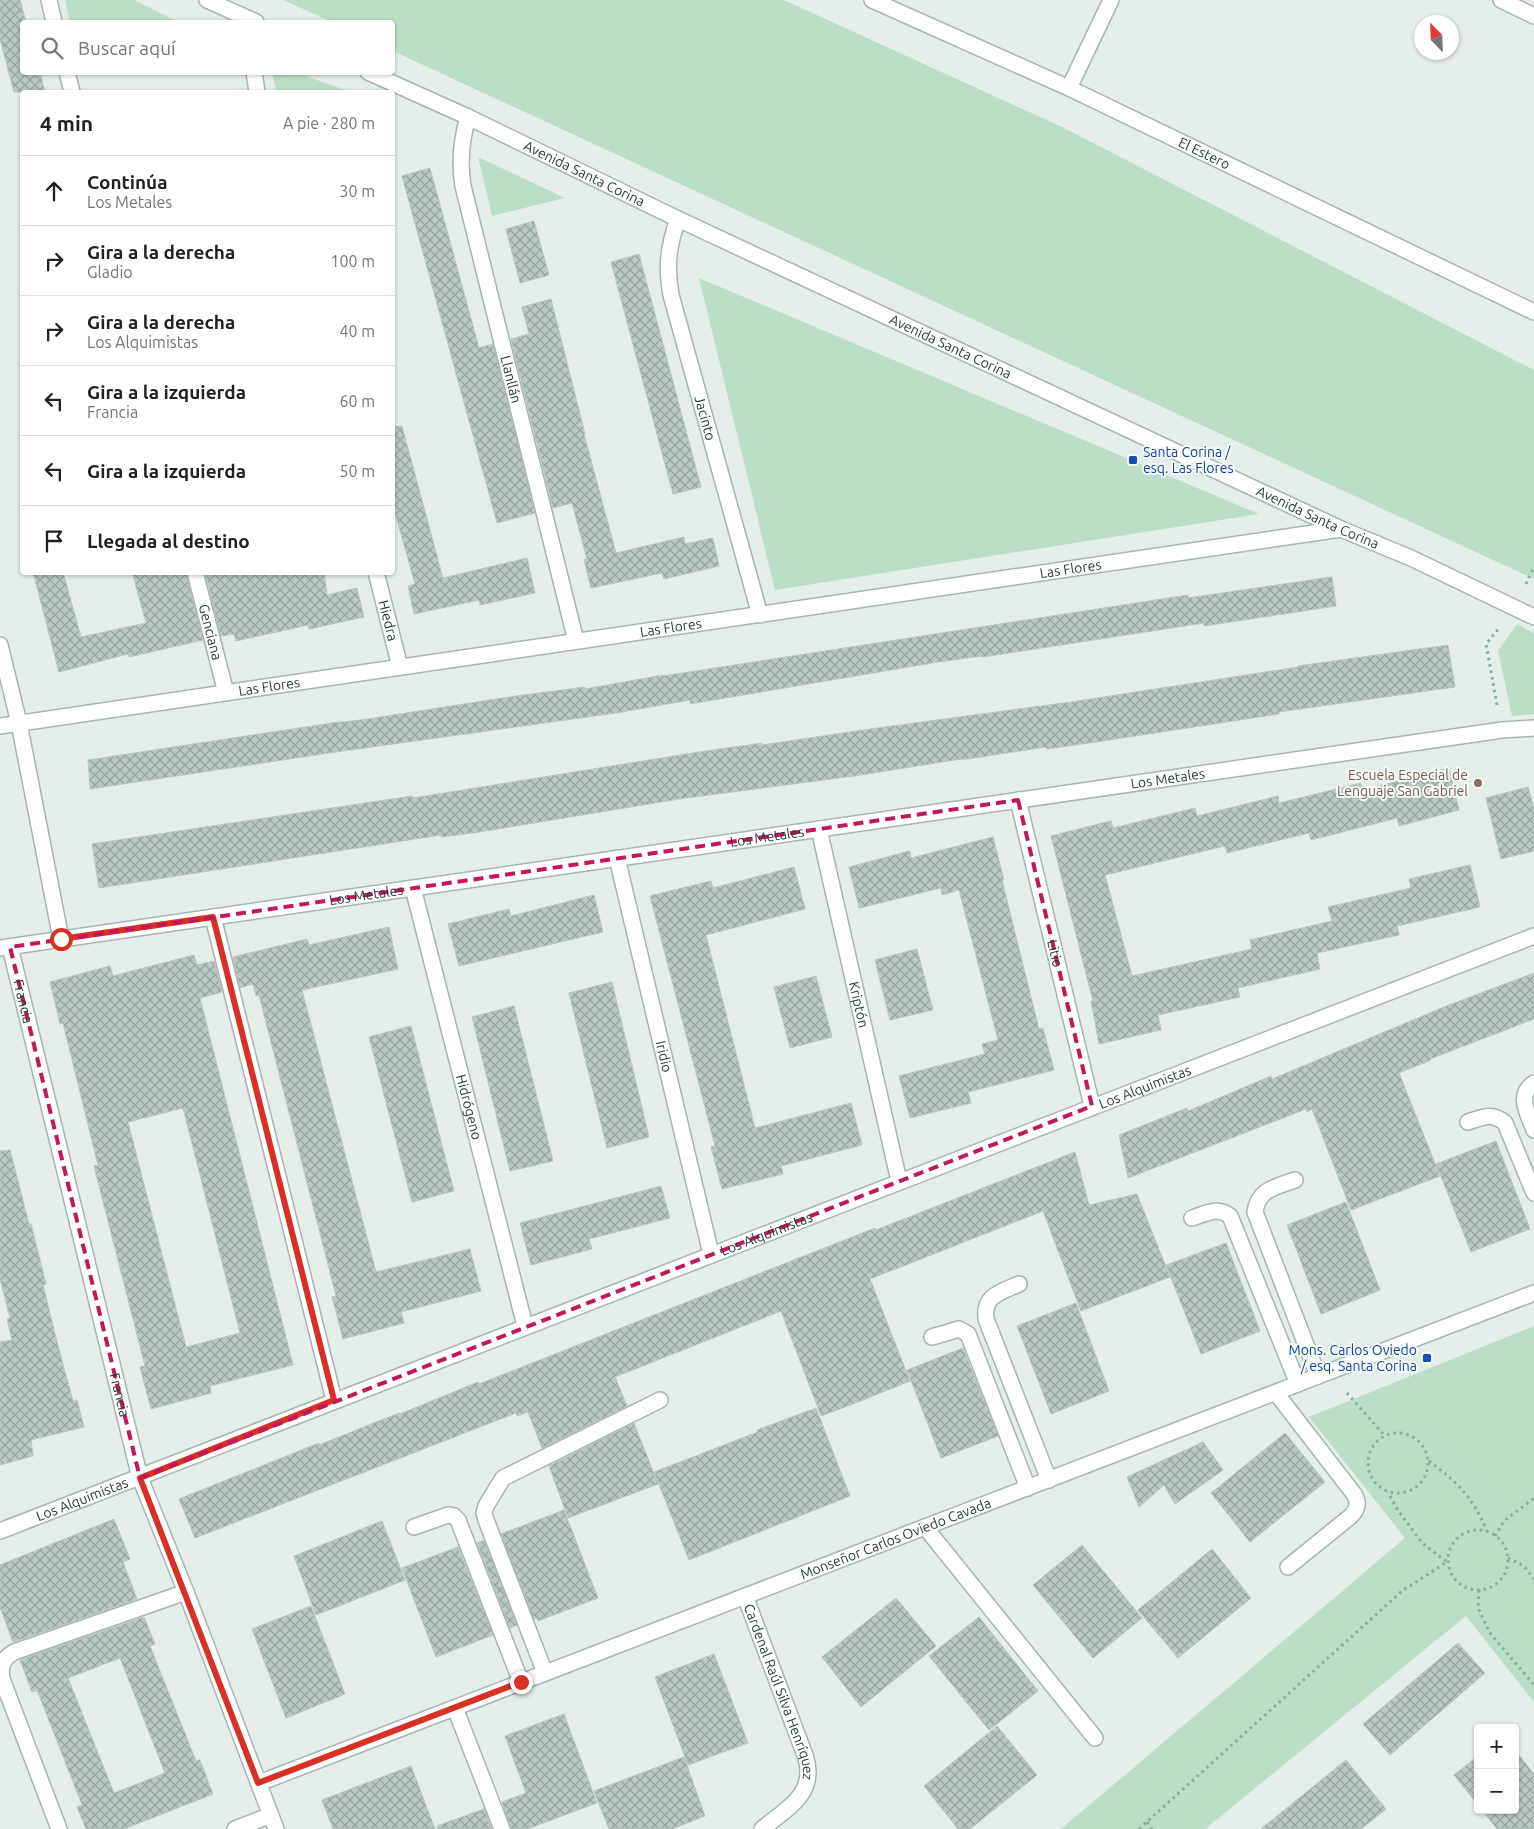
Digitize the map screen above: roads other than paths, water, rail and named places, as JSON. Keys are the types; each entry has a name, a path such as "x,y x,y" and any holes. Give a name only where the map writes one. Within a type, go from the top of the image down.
{"street":[{"path":"49,0 54,20"},
{"path":"207,0 252,20"},
{"name":"El Estero","path":"872,0 1069,88 1534,312"},
{"path":"1069,88 1111,0"},
{"path":"1506,1 1534,16"},
{"path":"68,75 72,90"},
{"path":"254,75 257,90"},
{"name":"Avenida Santa Corina","path":"375,75 468,117 678,219 1341,529 1411,558 1534,617"},
{"name":"Llanllán","path":"468,117 460,150 460,169 463,186 576,641"},
{"name":"Jacinto","path":"678,219 668,256 671,294 760,614"},
{"name":"Las Flores","path":"0,726 1341,529"},
{"name":"Genciana","path":"196,575 226,693"},
{"name":"Hiedra","path":"377,575 400,667"},
{"path":"0,645 19,723 61,939"},
{"name":"Los Metales","path":"5,947 1502,730 1534,728"},
{"name":"Litio","path":"1018,800 1092,1106"},
{"name":"Kriptón","path":"819,829 899,1181"},
{"name":"Iridio","path":"617,858 711,1254"},
{"name":"Hidrógeno","path":"413,888 525,1326"},
{"path":"213,917 334,1400"},
{"name":"Los Alquimistas","path":"0,1531 1534,936"},
{"name":"Francia","path":"5,947 140,1478 186,1592 273,1822"},
{"path":"1534,1083 1528,1087 1523,1101 1534,1130"},
{"path":"1468,1122 1485,1116 1493,1116 1500,1118 1505,1123 1534,1193"},
{"path":"1295,1180 1267,1191 1260,1196 1255,1212 1323,1374"},
{"path":"1192,1218 1213,1211 1225,1212 1230,1216 1298,1384"},
{"path":"1019,1284 990,1298 986,1305 986,1319 1049,1480"},
{"name":"Monseñor Carlos Oviedo Cavada","path":"258,1783 1534,1294"},
{"path":"932,1338 958,1330 968,1334 1028,1488"},
{"path":"1276,1393 1357,1498 1358,1505 1356,1512 1288,1567"},
{"path":"546,1673 486,1520 484,1512 486,1506 503,1478 660,1400"},
{"path":"414,1528 448,1515 458,1520 521,1682"},
{"path":"925,1527 1095,1738"},
{"path":"59,1829 2,1680 0,1671 2,1662 14,1652 186,1592"},
{"name":"Cardenal Raúl Silva Henríquez","path":"745,1596 809,1770 808,1783 803,1794 762,1829"},
{"path":"455,1708 502,1829"},
{"path":"235,1829 273,1822"}],"place":[{"name":"Santa Corina / esq. Las Flores","path":"1133,460"},
{"name":"Escuela Especial de Lenguaje San Gabriel","path":"1478,783"},
{"name":"Mons. Carlos Oviedo / esq. Santa Corina","path":"1427,1358"}]}
